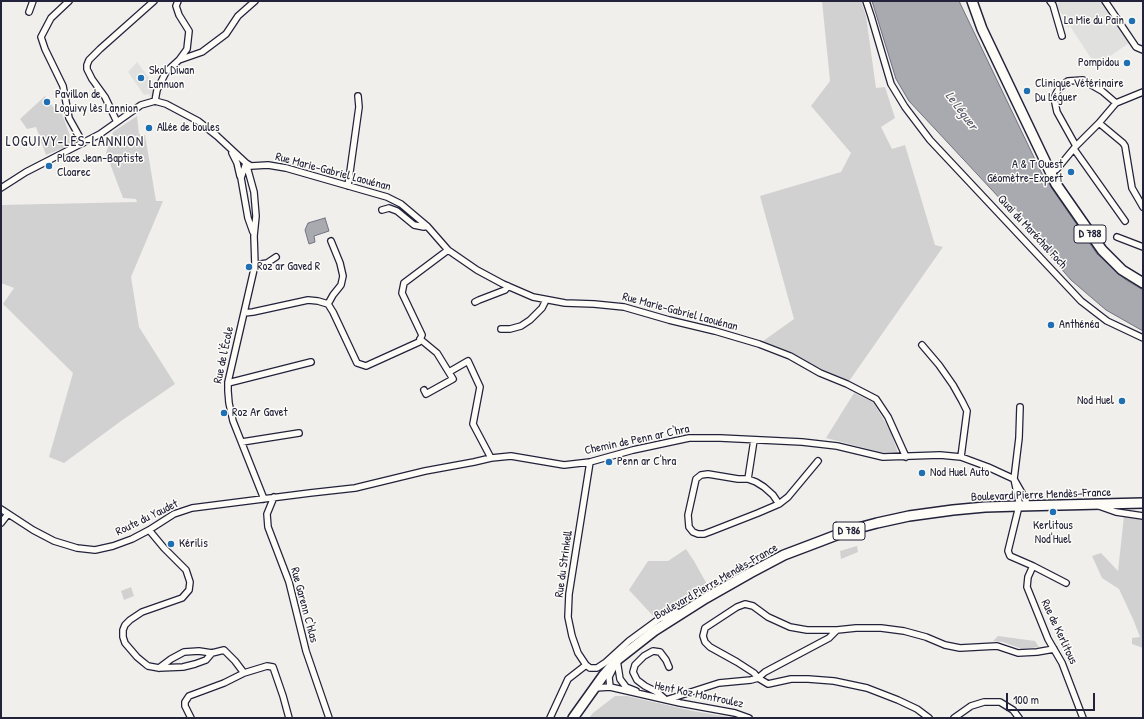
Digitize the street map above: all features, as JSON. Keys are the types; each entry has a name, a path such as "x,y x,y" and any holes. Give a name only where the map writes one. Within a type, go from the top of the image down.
{"main road":[{"name":"D 788","path":"972,1 982,29 1056,184 1102,250 1122,270 1143,283"},
{"name":"Boulevard Pierre Mendès-France","path":"573,718 603,676 618,660 654,631 750,573 784,555 847,532 877,523 910,516 961,510 1023,506 1143,503"}],"street":[{"path":"29,12 33,1"},
{"path":"69,1 51,18 42,37 44,49 63,86 70,118 83,143"},
{"path":"116,122 105,97 87,69 88,60 154,1"},
{"path":"155,101 157,90 166,72 179,60 187,49 189,31 176,6 178,1"},
{"path":"179,60 202,52 226,34 238,16 255,1"},
{"name":"Quai du Maréchal Foch","path":"866,1 890,84 930,140 1081,301 1107,321 1143,338"},
{"path":"1050,1 1053,5 1062,36"},
{"path":"1105,1 1136,46 1143,50"},
{"path":"1116,103 1102,91 1083,80 1068,81 1059,88 1054,98 1057,112 1075,148 1125,221"},
{"path":"1050,173 1057,169 1116,103 1143,92"},
{"path":"348,186 359,107 358,96"},
{"path":"1,188 37,166 100,134 141,105 155,101 166,104 198,122 217,136 246,163"},
{"path":"1099,123 1126,146 1132,188 1143,207"},
{"path":"217,136 235,158 241,178"},
{"name":"Rue Marie-Gabriel Laouénan","path":"246,163 251,166 268,165 286,168 387,197 401,204 427,226 448,250 477,270 533,297 565,303 624,307 715,331 758,344 790,356 820,373 847,384 876,399 888,417 906,457"},
{"name":"Rue de l'École","path":"246,163 241,178 248,218 254,236"},
{"name":"Rue de l'École","path":"246,163 254,192 256,216 254,236 255,265 228,383 228,391 233,421 264,499"},
{"path":"382,210 389,208 397,211 414,225 424,227 427,226"},
{"path":"1118,237 1143,247"},
{"path":"328,304 340,285 343,276 340,263 331,241"},
{"path":"424,390 426,394 453,379 437,353 421,337 402,293 404,283 448,250"},
{"path":"255,265 267,263 276,256"},
{"path":"475,302 506,290 508,286"},
{"path":"244,313 308,300 328,304 357,363 366,366 419,342 421,337"},
{"path":"501,329 510,329 521,326 530,320 542,308 546,300"},
{"path":"922,345 953,385 967,411 961,457"},
{"path":"449,372 468,361 480,387 473,424 491,458"},
{"path":"228,383 311,362"},
{"path":"1020,407 1019,438 1014,479 1019,502 1023,506 1008,551 1010,556 1066,583"},
{"path":"242,442 299,433"},
{"name":"Chemin de Penn ar C'hra","path":"264,499 355,488 425,471 491,458 511,456 564,464 590,462 633,450 689,438 802,442 837,446 882,457 940,455 961,457 1014,479"},
{"path":"748,479 754,440"},
{"path":"779,504 773,495 764,487 748,479 738,479 708,474 701,475 696,479 694,485 688,515 689,527 693,532 704,534 779,504 788,497 818,461"},
{"name":"Rue du Strinkell","path":"586,665 578,654 568,617 569,594 590,462"},
{"name":"Rue Garenn C'hlas","path":"274,498 267,514 268,527 289,582 306,651 329,718"},
{"name":"Route du Yaudet","path":"1,509 33,530 54,541 77,548 95,550 113,546 132,539 174,514 192,508 264,499"},
{"path":"1093,504 1116,512 1143,516"},
{"path":"1,522 8,514"},
{"path":"149,530 164,548 186,570 190,582 189,590 182,598 142,612 130,620 125,625 123,637 125,643 136,657 148,666 159,668 183,667 195,664 206,660 212,653"},
{"name":"Rue de Kerlitous","path":"1033,566 1028,577 1027,587 1048,639 1062,663 1083,718"},
{"path":"929,718 917,709 898,700 866,688 834,681 791,679 768,684 758,678 750,670 710,647 705,642 703,636 705,628 738,606 746,604 754,606 768,617 790,627 807,630 880,628 904,631 926,637 945,645 960,648 997,646 1018,653 1054,649"},
{"path":"550,718 568,679 586,665 590,668 597,668 606,662 629,641 659,619 694,606"},
{"path":"669,667 660,652 653,651 644,656 635,665 633,672 637,680 657,692 666,700 719,683 758,678 765,672 829,638 837,630"},
{"path":"159,668 184,652 199,651 212,653 224,650 236,661 244,673"},
{"path":"610,688 608,677 618,660"},
{"name":"Hent Koz Montroulez","path":"618,660 620,678 626,687 666,700 695,707 735,713 749,718"},
{"path":"191,718 185,706 185,702 189,696 224,683 244,673 267,666 273,667 289,718"},
{"name":"Hent Koz Montroulez","path":"595,688 610,688 644,694"},
{"path":"954,718 971,706 984,702 1000,702 1013,710 1019,718"}],"shaded area":[{"path":"822,1 861,1 866,16 876,88 885,87 895,118 881,127 892,149 905,145 935,245 943,247 847,384 759,344 794,319 760,196 841,172 851,153 811,106 830,81"},
{"path":"1061,1 1102,1 1129,43 1096,66 1070,26 1068,28 1063,21 1066,19 1056,6"},
{"name":"Skol Diwan Lannuon","path":"137,62 155,86 152,96 150,97 149,94 144,95 128,72"},
{"path":"45,96 57,112 61,111 73,144 46,155 36,127 27,129 20,119"},
{"path":"137,116 139,134 142,136 145,135 156,201 163,201 131,277 139,327 175,384 64,463 49,457 73,373 3,304 14,288 1,283 1,205 137,202 136,199 123,198 106,153 113,132"},
{"path":"854,393 873,402 891,432 898,453 884,453 826,438"},
{"path":"1124,516 1143,520 1143,648 1132,644 1132,638 1140,637 1133,619 1119,589 1102,578 1092,556 1101,553 1118,571"},
{"path":"857,546 858,552 841,559 840,551"},
{"path":"686,549 708,586 655,618 629,590 648,561 668,561"},
{"path":"131,587 134,596 124,600 121,591"},
{"path":"998,636 1035,641 1039,647 1022,649 1003,642 993,641"},
{"path":"615,696 627,696 693,711 734,718 589,718 593,713"}],"water":[{"name":"Le Léguer","path":"872,1 959,1 1041,172 1097,254 1126,280 1143,290 1143,331 1106,310 1071,280 1046,251 1050,247 1008,201 1005,204 909,101 896,79"},
{"path":"325,218 329,231 314,236 315,242 309,244 305,230 308,223"}],"pier":[{"path":"1008,201 1050,246 1044,252 1047,246 1008,203 1003,205"}],"place":[{"name":"La Mie du Pain","path":"1132,21"},
{"name":"Pompidou","path":"1127,63"},
{"name":"Skol Diwan Lannuon","path":"141,78"},
{"name":"Clinique Vétérinaire Du Léguer","path":"1027,91"},
{"name":"Pavillon de Loguivy lès Lannion","path":"47,102"},
{"name":"Allée de boules","path":"149,128"},
{"name":"Place Jean-Baptiste Cloarec","path":"49,166"},
{"name":"A & T Ouest Géomètre-Expert","path":"1071,172"},
{"name":"Roz ar Gaved R","path":"249,267"},
{"name":"Anthénéa","path":"1051,325"},
{"name":"Nod Huel","path":"1122,401"},
{"name":"Roz Ar Gavet","path":"224,413"},
{"name":"Penn ar C'hra","path":"609,462"},
{"name":"Nod Huel Auto","path":"922,473"},
{"name":"Kerlitous Nod'Huel","path":"1053,512"},
{"name":"Kérilis","path":"171,544"}],"district":[{"name":"LOGUIVY-LÈS-LANNION","path":"75,142"}]}
